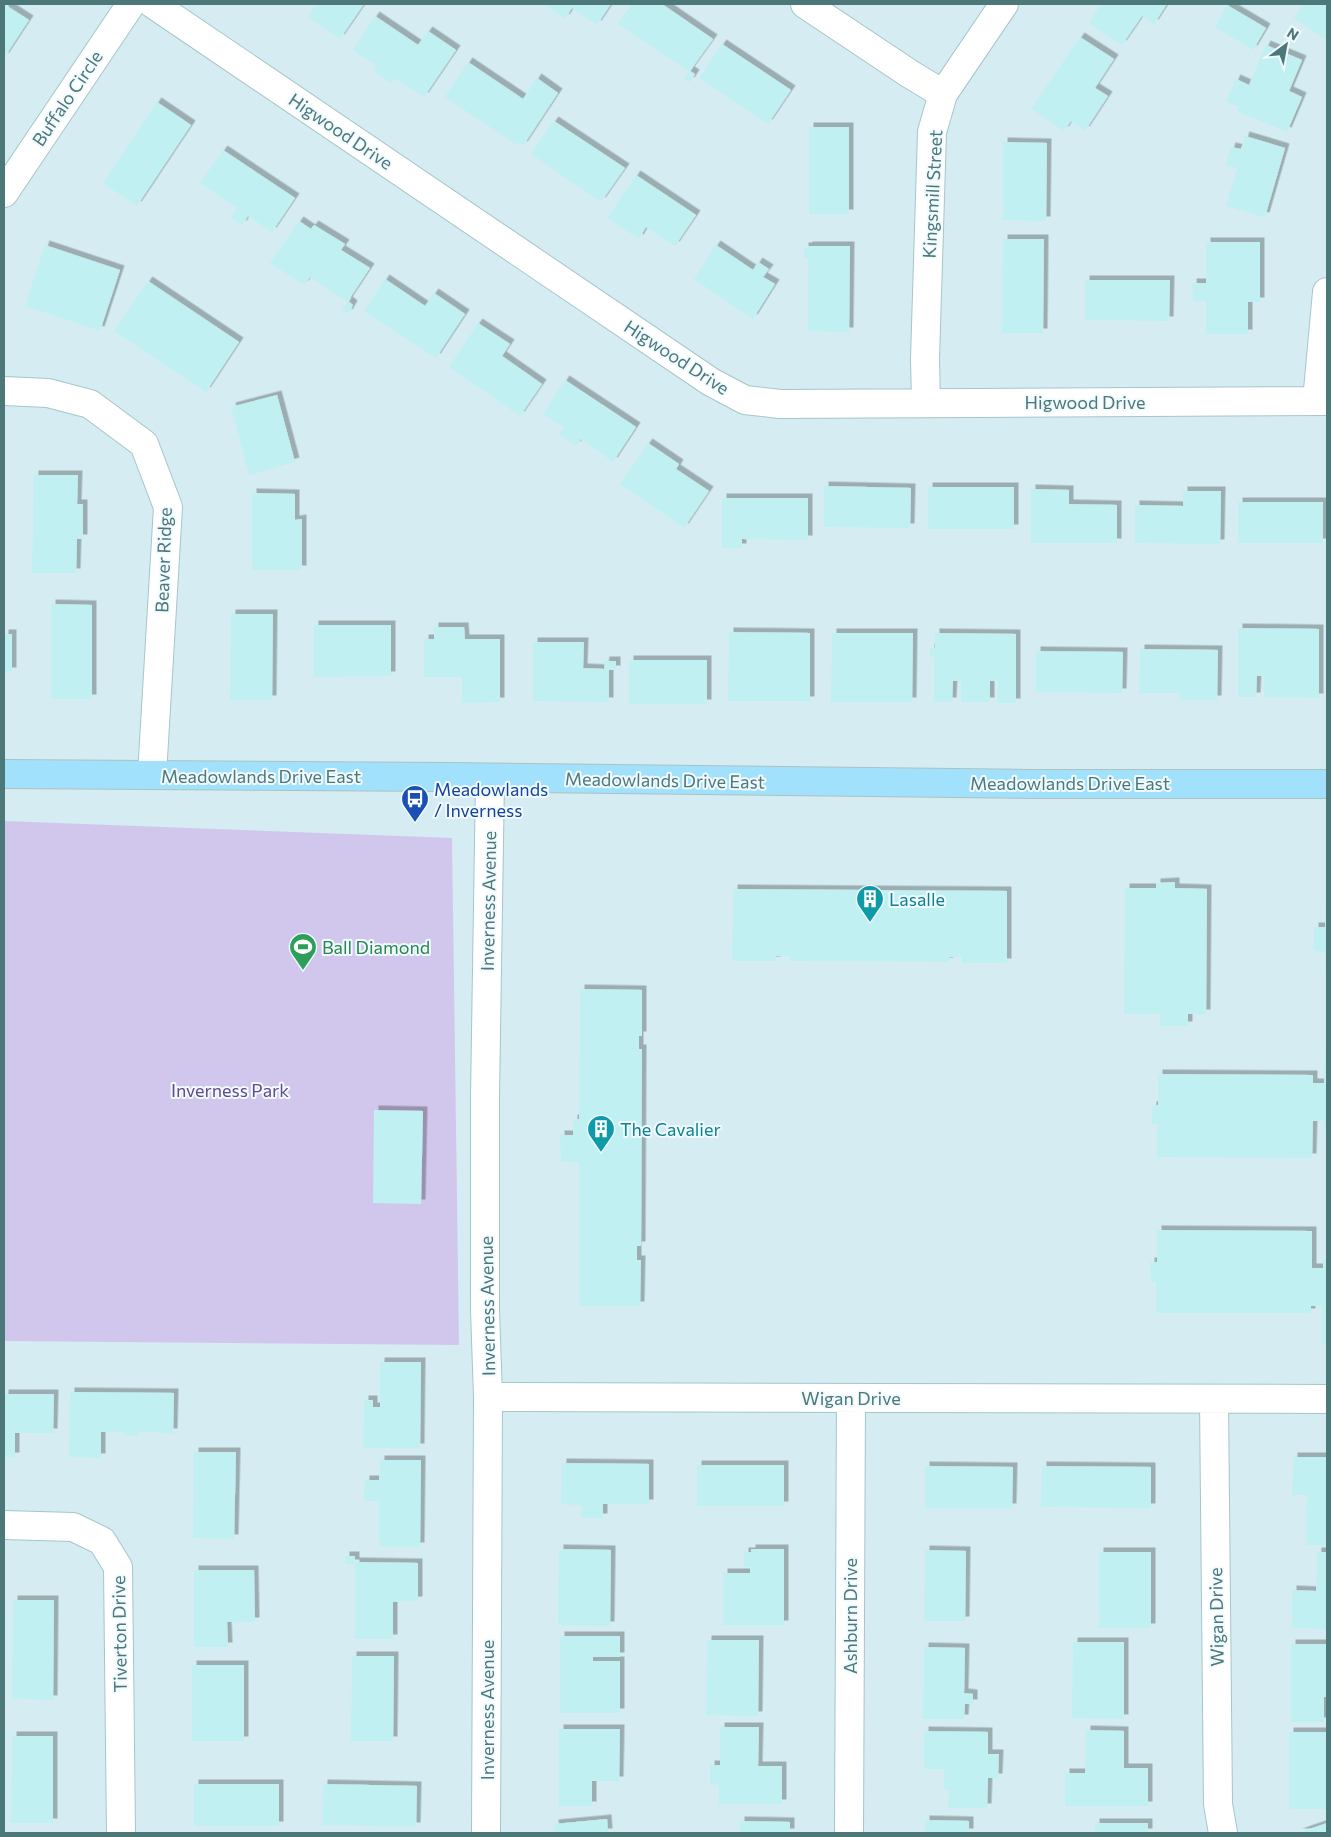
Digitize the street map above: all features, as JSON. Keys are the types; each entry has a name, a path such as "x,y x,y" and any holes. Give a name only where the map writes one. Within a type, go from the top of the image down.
{"main road":[{"name":"Meadowlands Drive East","path":"4,774 1031,784 1327,784"}],"street":[{"name":"Buffalo Circle","path":"4,193 131,4"},
{"name":"Higwood Drive","path":"153,4 711,382 745,400 780,404 1322,401"},
{"path":"805,4 943,94"},
{"name":"Kingsmill Street","path":"926,403 925,359 932,132 943,94 1004,4"},
{"path":"1322,401 1327,292"},
{"name":"Beaver Ridge","path":"4,391 48,393 90,404 144,444 168,507 152,775"},
{"name":"Inverness Avenue","path":"486,1833 488,1397 485,1310 485,1097 490,778"},
{"name":"Wigan Drive","path":"488,1397 1327,1399"},
{"name":"Ashburn Drive","path":"849,1833 851,1398"},
{"name":"Wigan Drive","path":"1214,1400 1218,1804 1223,1833"},
{"name":"Tiverton Drive","path":"4,1525 73,1527 102,1541 118,1567 121,1833"}],"shaded area":[{"path":"4,4 1327,4 1327,1833 4,1833"}],"green space":[{"name":"Inverness Park","path":"4,821 452,838 459,1345 4,1341"}],"building":[{"path":"4,4 29,20 4,58"},
{"path":"314,4 364,4 340,39 308,17 316,5"},
{"path":"543,4 611,4 597,25 572,8 565,19"},
{"path":"632,4 662,4 713,39 690,71 695,74 690,82 684,78 689,71 618,24"},
{"path":"1101,4 1167,4 1154,24 1142,16 1122,45 1089,23"},
{"path":"1304,4 1327,4 1327,40 1294,18"},
{"path":"1227,5 1266,28 1253,50 1215,27"},
{"path":"375,16 418,45 428,31 456,50 424,97 395,78 391,83 374,71 377,66 353,50"},
{"path":"1080,37 1114,59 1095,88 1108,96 1085,131 1071,121 1064,131 1031,109"},
{"path":"722,44 791,90 768,124 699,78"},
{"path":"1266,45 1302,60 1289,91 1302,97 1287,132 1237,111 1239,107 1226,102 1236,79 1249,85"},
{"path":"468,62 523,99 537,78 558,93 523,146 519,143 517,145 445,97"},
{"path":"157,102 191,125 137,206 103,183"},
{"path":"554,121 625,168 601,202 531,154"},
{"path":"809,127 849,127 849,214 809,214"},
{"path":"1245,136 1285,148 1265,217 1226,206 1237,168 1226,165 1231,147 1241,149"},
{"path":"1003,142 1047,143 1046,221 1003,220"},
{"path":"223,150 295,198 272,232 248,216 242,225 231,218 237,208 200,183"},
{"path":"636,175 696,215 675,246 646,227 639,239 607,218"},
{"path":"299,221 311,229 314,225 345,244 341,250 370,268 348,301 353,305 348,314 342,310 347,302 310,277 304,285 270,263"},
{"path":"1003,239 1044,239 1043,333 1002,333"},
{"path":"1206,242 1260,242 1260,302 1248,302 1248,334 1206,334 1206,301 1193,301 1192,283 1206,283"},
{"path":"45,245 120,270 100,331 25,306"},
{"path":"716,245 753,270 758,262 769,269 763,277 775,284 753,319 694,279"},
{"path":"850,246 849,332 808,331 808,258 804,258 804,247"},
{"path":"385,279 425,306 434,293 465,314 436,358 364,311"},
{"path":"1085,280 1170,280 1169,321 1085,320"},
{"path":"148,281 239,342 206,392 114,331"},
{"path":"478,323 510,344 502,356 542,384 520,416 449,367"},
{"path":"565,380 636,427 613,462 581,439 576,446 559,434 564,428 543,414"},
{"path":"277,395 295,462 249,475 231,407"},
{"path":"648,443 679,464 676,469 709,491 684,528 620,484"},
{"path":"34,475 78,475 77,504 83,504 83,539 77,539 76,573 32,573"},
{"path":"824,486 911,488 910,528 824,527"},
{"path":"928,487 1014,487 1014,529 928,529"},
{"path":"1031,489 1069,490 1069,504 1117,505 1117,543 1031,543"},
{"path":"1183,491 1221,491 1220,544 1135,543 1135,505 1183,506"},
{"path":"252,493 295,494 295,520 302,519 302,570 252,570"},
{"path":"722,498 808,498 808,540 742,539 742,548 722,548"},
{"path":"1238,502 1323,502 1323,543 1238,543"},
{"path":"51,604 92,605 92,699 51,699"},
{"path":"231,614 273,614 272,700 230,700"},
{"path":"314,625 391,625 391,676 314,677"},
{"path":"434,627 464,627 465,639 500,639 500,702 462,703 462,677 424,677 424,639 434,639"},
{"path":"1238,628 1319,629 1319,698 1264,697 1264,676 1257,676 1256,697 1238,697"},
{"path":"729,632 810,633 810,701 728,701"},
{"path":"832,633 913,633 912,702 831,702"},
{"path":"935,633 1016,634 1016,703 998,703 998,681 990,681 990,702 961,702 961,681 953,681 952,702 934,702 934,657 930,657 930,648 935,648"},
{"path":"4,634 12,634 12,672 4,672"},
{"path":"533,642 584,642 583,668 604,669 605,661 616,661 616,670 609,670 609,702 533,701"},
{"path":"1140,649 1218,650 1217,700 1180,700 1180,693 1139,693"},
{"path":"1036,651 1123,652 1122,693 1036,692"},
{"path":"629,660 707,660 707,704 629,704"},
{"path":"1175,882 1175,888 1207,889 1206,1014 1188,1014 1188,1026 1160,1026 1160,1014 1124,1014 1125,888 1156,888 1156,883"},
{"name":"Lasalle","path":"733,889 1007,891 1007,963 962,963 962,957 949,957 949,962 790,961 790,956 776,956 776,961 732,961"},
{"path":"1326,892 1327,973 1325,973 1325,952 1314,951 1314,927 1325,927"},
{"name":"The Cavalier","path":"580,989 642,990 642,1036 639,1036 639,1049 642,1049 641,1246 637,1246 637,1260 641,1260 640,1306 579,1306 579,1162 561,1162 560,1135 573,1135 573,1119 579,1119"},
{"path":"1325,1046 1327,1046 1327,1129 1324,1129 1324,1121 1313,1121 1312,1158 1157,1157 1157,1124 1152,1124 1152,1106 1158,1105 1158,1074 1313,1075 1313,1083 1324,1083"},
{"path":"374,1110 423,1111 421,1204 373,1203"},
{"path":"1157,1230 1312,1231 1312,1268 1323,1268 1323,1260 1327,1260 1327,1343 1322,1343 1322,1306 1311,1306 1311,1313 1156,1313 1156,1282 1151,1282 1150,1262 1157,1262"},
{"path":"380,1362 421,1362 420,1448 363,1448 364,1400 373,1400 373,1407 380,1407"},
{"path":"70,1392 174,1393 173,1433 139,1432 139,1436 124,1435 124,1432 101,1432 101,1458 69,1457"},
{"path":"4,1394 54,1394 53,1433 15,1433 15,1457 4,1457"},
{"path":"194,1452 236,1452 234,1539 193,1538"},
{"path":"1293,1457 1327,1457 1327,1545 1306,1545 1307,1495 1292,1495"},
{"path":"380,1460 421,1460 420,1547 379,1546 379,1501 364,1501 365,1480 379,1480"},
{"path":"562,1463 649,1464 649,1504 603,1504 603,1518 581,1518 581,1505 561,1504"},
{"path":"697,1465 784,1465 784,1506 697,1506"},
{"path":"925,1466 1013,1467 1012,1508 925,1508"},
{"path":"1042,1466 1151,1467 1151,1508 1041,1507"},
{"path":"559,1549 611,1550 610,1626 558,1625"},
{"path":"751,1549 784,1549 784,1625 723,1625 723,1573 750,1573 750,1567 744,1567 744,1552 751,1552"},
{"path":"925,1550 966,1551 965,1621 924,1621"},
{"path":"1099,1552 1151,1552 1151,1628 1099,1628"},
{"path":"1317,1552 1327,1552 1327,1629 1292,1628 1292,1590 1316,1591"},
{"path":"345,1556 355,1556 355,1562 418,1563 418,1601 393,1602 393,1639 355,1639 355,1564 345,1564"},
{"path":"194,1570 254,1570 255,1622 227,1622 228,1647 194,1647"},
{"path":"13,1600 54,1600 53,1700 12,1699"},
{"path":"560,1636 620,1636 620,1657 593,1657 593,1661 620,1661 620,1713 560,1713"},
{"path":"707,1640 759,1640 758,1716 706,1715"},
{"path":"1073,1642 1124,1642 1124,1719 1072,1718"},
{"path":"1291,1644 1327,1644 1327,1697 1324,1697 1324,1722 1291,1722"},
{"path":"924,1647 965,1648 964,1693 973,1694 973,1704 965,1704 964,1719 923,1719"},
{"path":"352,1656 394,1656 393,1741 351,1741"},
{"path":"192,1665 244,1665 244,1741 192,1741"},
{"path":"720,1727 759,1727 758,1766 782,1766 782,1804 719,1804 719,1785 710,1784 710,1765 720,1765"},
{"path":"559,1729 620,1729 619,1781 592,1781 592,1806 559,1806"},
{"path":"1086,1730 1124,1731 1124,1768 1148,1768 1148,1806 1065,1806 1065,1773 1085,1773"},
{"path":"924,1731 988,1732 988,1754 999,1754 998,1778 988,1778 987,1808 948,1808 949,1789 944,1789 944,1769 924,1769"},
{"path":"1289,1732 1327,1732 1327,1809 1289,1809"},
{"path":"12,1736 53,1736 53,1823 11,1823"},
{"path":"194,1784 279,1784 279,1826 194,1826"},
{"path":"323,1784 417,1786 416,1827 322,1825"},
{"path":"607,1819 608,1833 555,1833 554,1824"},
{"path":"925,1820 969,1821 969,1833 925,1833"},
{"path":"740,1821 790,1822 790,1833 740,1833"},
{"path":"1095,1823 1148,1823 1148,1833 1095,1833"},
{"path":"1327,1823 1327,1833 1298,1833"}],"place":[{"name":"Meadowlands / Inverness","path":"415,823"},
{"name":"Lasalle","path":"870,923"},
{"name":"Ball Diamond","path":"303,971"},
{"name":"The Cavalier","path":"601,1153"}]}
